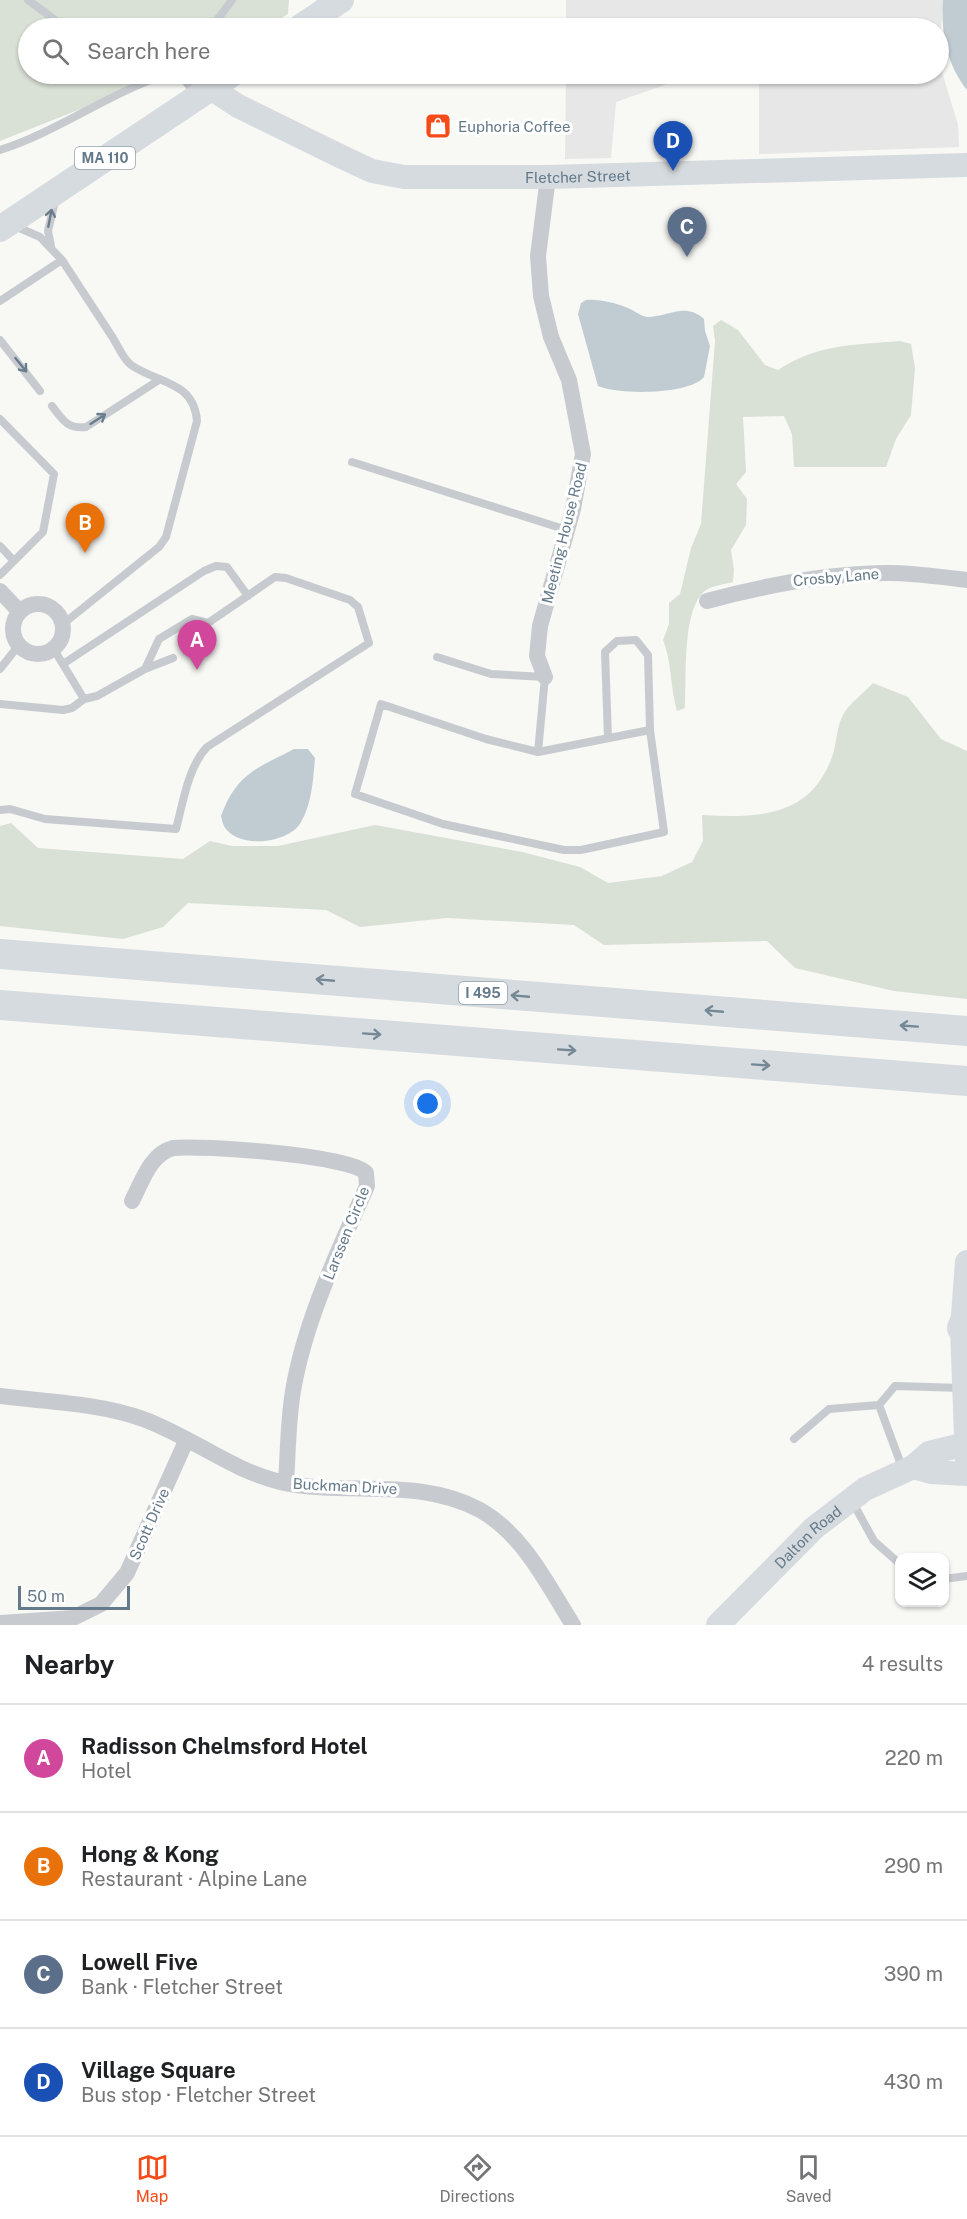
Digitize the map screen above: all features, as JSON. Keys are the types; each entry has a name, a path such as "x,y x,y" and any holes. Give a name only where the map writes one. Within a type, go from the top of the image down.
{"highway":[{"name":"I 495","path":"0,954 967,1031"},
{"path":"0,1005 967,1081"},
{"path":"0,1023 338,1032"}],"main road":[{"path":"314,18 341,0"},
{"name":"MA 110","path":"4,226 214,84"}],"street":[{"name":"Fletcher Street","path":"202,91 372,171 404,177 548,177 967,165"},
{"name":"Meeting House Road","path":"544,677 537,656 540,626 567,530 583,454 569,380 551,337 541,296 538,256 548,177"},
{"name":"Crosby Lane","path":"707,601 777,582 808,578 886,573 967,580"},
{"path":"0,591 19,611"},
{"path":"33,604 48,606 60,616 63,624 62,637 47,652 32,653 19,645 13,632 19,611 33,604"},
{"name":"Larssen Circle","path":"132,1201 154,1160 163,1152 173,1148 311,1157 355,1164 366,1173 366,1186 321,1297 298,1368 290,1410 286,1483"},
{"path":"966,1453 963,1388 967,1262"},
{"name":"Buckman Drive","path":"0,1396 116,1412 144,1420 263,1476 286,1483 338,1489 409,1489 435,1493 464,1502 497,1521 513,1534 573,1625"},
{"name":"Scott Drive","path":"0,1623 73,1618 101,1604 127,1573 186,1441"},
{"name":"Dalton Road","path":"718,1625 814,1528 865,1489 908,1468 929,1453 966,1453"},
{"path":"908,1468 967,1474"}],"lane":[{"path":"28,0 52,18"},
{"path":"218,18 232,0"},
{"path":"0,150 32,140 140,84"},
{"path":"193,84 202,91"},
{"path":"51,247 48,231 49,216 58,190"},
{"path":"4,226 34,234 51,247 62,260 129,363 159,380 180,388 190,396 196,408 197,421 170,526 159,547 63,624"},
{"path":"0,301 62,260"},
{"path":"0,340 40,391"},
{"path":"52,406 66,424 75,428 86,427 159,380"},
{"path":"0,419 54,474 43,532 0,575"},
{"path":"352,462 567,530"},
{"path":"0,546 14,561"},
{"path":"63,664 204,571 216,566 227,567 248,596"},
{"path":"0,810 10,809 45,819 176,829 192,772 199,756 207,747 369,643 358,607 350,600 286,578 275,577 208,623 194,644"},
{"path":"145,669 159,639 192,619 208,623"},
{"path":"608,738 604,658 609,646 617,641 636,640 648,655 650,729 664,832 581,850 564,850 443,824 355,794 381,704 486,739 538,752 608,738 650,729"},
{"path":"0,669 19,645"},
{"path":"53,648 84,699"},
{"path":"437,657 491,674 544,677 538,752"},
{"path":"0,704 63,710 72,708 84,699 97,696 145,669 173,658"},
{"path":"794,1439 829,1409 879,1405 895,1386 963,1388"},
{"path":"879,1405 908,1468"},
{"path":"852,1500 874,1541 895,1560"},
{"path":"949,1578 967,1576"}],"shaded area":[{"path":"0,0 289,0 288,14 281,18 18,18 18,84 144,84 0,141"},
{"path":"566,0 944,0 942,18 566,18"},
{"path":"943,0 967,0 967,90 954,69 949,56 949,18 943,18"},
{"path":"566,84 667,84 616,102 611,158 565,159"},
{"path":"759,84 946,84 958,125 959,147 759,154"},
{"path":"586,300 613,303 647,317 678,311 697,314 704,319 710,346 704,377 684,387 653,392 621,391 598,386 578,314 581,303"},
{"path":"721,320 738,330 765,365 778,370 807,355 836,347 900,341 911,344 915,368 911,415 896,439 886,467 794,467 792,434 784,416 743,417 746,472 736,484 747,499 746,525 731,550 733,582 706,590 698,599 692,612 687,645 685,708 677,711 663,640 669,624 669,603 680,594 691,548 701,524 715,341 713,326"},
{"path":"873,683 908,697 941,739 967,751 967,999 894,991 795,968 767,941 604,945 574,925 447,918 360,927 326,910 188,903 163,927 123,939 0,926 0,826 11,823 38,848 183,859 210,841 232,846 278,846 375,825 522,852 580,867 608,883 662,876 692,862 703,841 702,815 762,814 796,803 810,792 822,777 832,757 844,713"},
{"path":"294,749 308,749 315,758 310,799 301,822 287,835 276,839 253,841 233,835 225,828 221,816 234,790 249,774"}],"place":[{"name":"Euphoria Coffee","path":"438,126"},
{"name":"Village Square","path":"673,171"},
{"name":"Lowell Five","path":"687,257"},
{"name":"Hong & Kong","path":"85,553"},
{"name":"Radisson Chelmsford Hotel","path":"197,670"}]}
